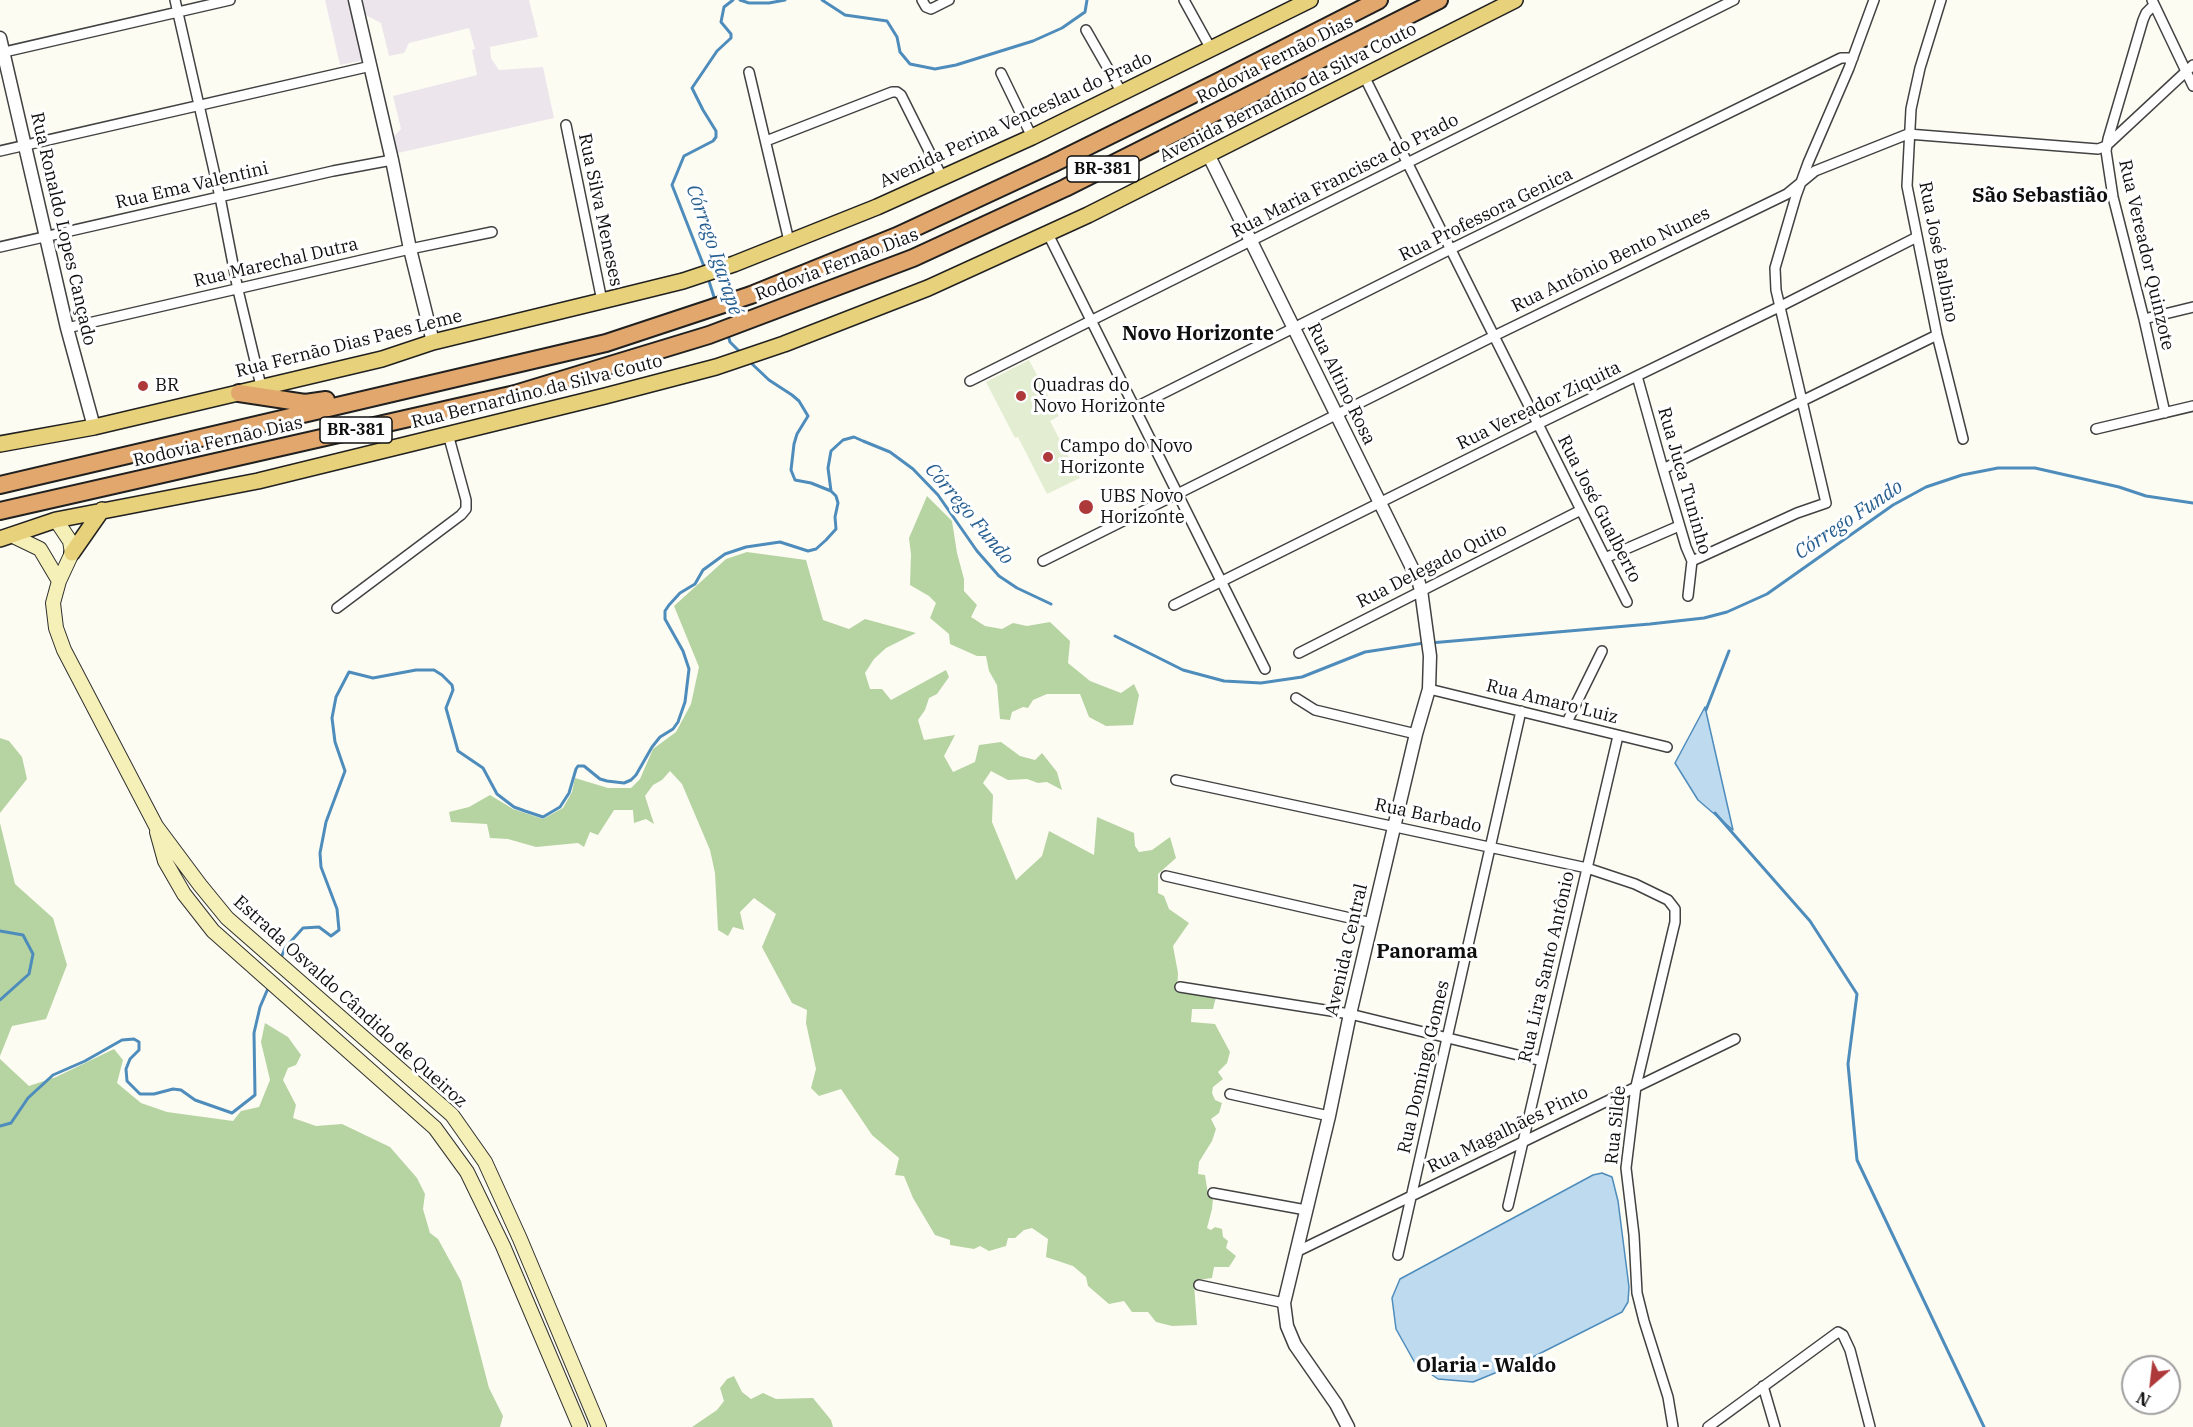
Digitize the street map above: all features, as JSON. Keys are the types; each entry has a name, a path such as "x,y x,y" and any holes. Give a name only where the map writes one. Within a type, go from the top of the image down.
{"highway":[{"name":"Rodovia Fernão Dias","path":"0,485 431,386 606,343 703,312 897,236 1216,84 1379,0"},
{"name":"Rodovia Fernão Dias","path":"0,511 514,394 710,335 913,258 1065,188 1439,0"},
{"path":"239,393 305,403 431,386"}],"main road":[{"name":"Avenida Perina Venceslau do Prado","path":"706,273 876,207 1032,137 1310,0"},
{"name":"Avenida Bernadino da Silva Couto","path":"746,357 832,327 928,288 1048,234 1515,0"},
{"name":"Rua Fernão Dias Paes Leme","path":"0,444 94,427 382,359 433,342 683,281 706,273"},
{"name":"Rua Bernardino da Silva Couto","path":"6,537 56,520 258,481 716,367 746,357"},
{"path":"72,553 102,510"},
{"path":"56,520 70,541 72,553"},
{"path":"6,537 40,549 59,581"},
{"name":"Estrada Osvaldo Cândido de Queiroz","path":"72,553 59,581 53,603 56,628 64,650 156,826 227,918 452,1115 485,1162 599,1427"},
{"name":"Estrada Osvaldo Cândido de Queiroz","path":"156,826 165,861 184,894 213,932 435,1128 468,1173 503,1246 580,1427"}],"street":[{"path":"175,0 261,386"},
{"path":"2,53 231,0"},
{"path":"356,0 410,249 433,342"},
{"path":"922,0 928,9 949,0"},
{"path":"1184,0 1211,49"},
{"name":"Rua Maria Francisca do Prado","path":"970,381 1734,0"},
{"path":"1692,561 1797,513 1826,503 1776,290 1775,268 1801,182 1853,58 1874,0"},
{"name":"Rua José Balbino","path":"1941,0 1920,68 1911,109 1907,186 1937,335 1963,439"},
{"path":"2153,2 2189,68 2193,86"},
{"name":"Rua Vereador Quinzote","path":"2153,2 2143,20 2106,146 2113,197 2165,413"},
{"path":"1086,30 1122,93"},
{"name":"Rua Ronaldo Lopes Cançado","path":"0,38 67,328 94,427"},
{"name":"Rua Professora Genica","path":"1134,408 1451,249 1841,58 1853,58"},
{"path":"0,151 371,66"},
{"path":"2106,146 2189,68"},
{"path":"749,72 789,241"},
{"path":"1001,74 1032,137"},
{"name":"Rua José Gualberto","path":"1364,76 1627,602"},
{"path":"766,141 897,92 942,177"},
{"name":"Rua Silva Meneses","path":"566,125 602,301"},
{"name":"Rua Antônio Bento Nunes","path":"1043,561 1494,336 1787,194 1815,171 1908,134 2093,150 2106,146"},
{"name":"Rua Altino Rosa","path":"1208,154 1421,590 1430,656"},
{"name":"Rua Ema Valentini","path":"0,247 333,171 392,160"},
{"name":"Rua Marechal Dutra","path":"67,328 492,232"},
{"path":"1048,234 1265,669"},
{"name":"Rua Vereador Ziquita","path":"1174,605 1917,237"},
{"path":"2144,319 2193,307"},
{"path":"1663,470 1937,335"},
{"name":"Rua Juca Tuninho","path":"1637,376 1679,526 1692,561 1688,596"},
{"path":"2096,429 2193,406"},
{"path":"337,608 466,509 466,500 448,434"},
{"name":"Rua Delegado Quito","path":"1299,653 1581,510"},
{"path":"1605,558 1679,526"},
{"path":"1567,722 1602,651"},
{"name":"Avenida Central","path":"1284,1303 1416,734 1430,689 1430,656"},
{"name":"Rua Amaro Luiz","path":"1430,689 1667,747"},
{"path":"1296,698 1315,710 1416,734"},
{"name":"Rua Domingo Gomes","path":"1398,1255 1521,711"},
{"name":"Rua Lira Santo Antônio","path":"1508,1206 1618,736"},
{"name":"Rua Barbado","path":"1176,780 1587,868 1635,884 1668,900"},
{"path":"1166,876 1372,923"},
{"name":"Rua Silde","path":"1668,900 1675,909 1675,922 1636,1086 1626,1168 1634,1235 1637,1293 1668,1397 1673,1427"},
{"path":"1180,987 1350,1014 1542,1061"},
{"name":"Rua Magalhães Pinto","path":"1296,1252 1735,1039"},
{"path":"1230,1094 1329,1116"},
{"path":"1213,1193 1306,1210"},
{"path":"1198,1285 1284,1303 1287,1326 1295,1345 1336,1404 1348,1427"},
{"path":"1708,1427 1838,1332 1843,1335 1851,1350 1870,1427"},
{"path":"1763,1386 1775,1427"}],"shaded area":[{"path":"325,0 352,0 364,60 340,65"},
{"path":"361,0 529,0 538,37 490,47 491,58 499,70 543,67 554,118 398,153 394,136 401,129 393,96 477,75 472,50 475,49 469,28 409,43 404,53 389,56 381,23 364,14"}],"green space":[{"path":"1029,360 1059,416 1050,421 1080,478 1047,494 986,382"},
{"path":"927,496 952,521 964,579 964,591 977,605 971,617 985,626 1002,629 1013,623 1027,626 1050,622 1070,641 1068,663 1090,681 1121,693 1134,684 1139,695 1133,725 1106,726 1089,717 1080,694 1047,694 1033,700 1028,708 1023,707 1012,712 1010,720 1000,719 997,685 989,671 986,656 977,656 950,644 949,634 930,618 936,603 910,585 909,538"},
{"path":"747,552 806,560 823,620 849,629 865,619 916,633 886,648 874,659 865,673 870,689 882,689 891,700 946,670 949,677 937,694 929,698 918,720 924,740 955,735 944,756 953,772 975,762 979,745 1001,742 1020,756 1035,760 1042,753 1057,772 1062,790 1047,782 1038,783 1027,779 1008,780 991,771 983,783 993,795 992,822 1016,880 1042,856 1049,831 1094,855 1097,817 1134,833 1135,846 1139,852 1152,850 1170,837 1176,858 1158,874 1158,893 1164,896 1169,909 1189,923 1173,946 1178,973 1177,990 1216,997 1213,1009 1192,1009 1191,1022 1215,1024 1230,1052 1227,1063 1218,1072 1223,1079 1213,1087 1212,1093 1215,1100 1222,1103 1219,1113 1211,1119 1216,1129 1212,1141 1199,1162 1198,1174 1205,1175 1208,1194 1213,1198 1207,1228 1222,1229 1223,1237 1228,1241 1226,1248 1236,1256 1229,1267 1214,1267 1212,1278 1199,1280 1194,1284 1197,1325 1172,1326 1156,1322 1148,1312 1132,1312 1124,1301 1109,1304 1088,1286 1086,1277 1073,1266 1046,1257 1048,1239 1032,1228 1024,1230 1015,1238 1008,1238 1006,1246 989,1251 980,1246 974,1249 950,1245 950,1240 935,1235 913,1198 904,1176 895,1175 899,1158 872,1135 841,1089 819,1096 811,1088 816,1069 806,1023 807,1010 792,1003 762,947 776,914 754,898 740,912 744,930 733,927 728,936 718,930 715,873 710,850 682,784 670,771 662,780 653,785 645,796 654,824 646,819 634,823 633,810 614,810 598,835 590,832 584,847 578,843 536,847 508,839 490,838 487,824 451,822 449,812 469,807 490,795 513,809 543,819 563,808 572,792 575,778 608,788 631,788 640,779 653,749 676,732 691,704 699,667 674,606 726,559"},
{"path":"0,738 9,741 22,757 27,779 0,813"},
{"path":"0,823 15,884 53,918 67,965 46,1019 12,1026 0,1056"},
{"path":"265,1023 288,1037 301,1055 296,1065 288,1068 283,1080 296,1105 293,1118 316,1126 342,1124 390,1147 417,1178 425,1194 423,1209 430,1233 438,1239 461,1281 489,1388 503,1416 500,1427 0,1427 0,1059 29,1086 56,1077 114,1049 123,1060 117,1083 141,1103 167,1112 233,1121 241,1111 259,1107 270,1080 261,1042"},
{"path":"734,1376 742,1392 751,1399 763,1393 776,1399 813,1398 831,1420 833,1427 692,1427 717,1410 724,1401 720,1388 727,1379"}],"water":[{"path":"1705,707 1733,830 1698,800 1675,763"},
{"path":"1602,1173 1612,1177 1618,1201 1629,1287 1628,1302 1622,1312 1529,1359 1473,1382 1438,1379 1415,1363 1396,1329 1392,1298 1400,1279 1593,1175"}],"waterway":[{"name":"Córrego Igarapé","path":"705,269 672,185 684,156 713,141 716,137 716,131 692,88 717,51 731,38 731,34 721,22 724,7 733,0"},
{"name":"Córrego Igarapé","path":"740,0 749,3 785,0"},
{"name":"Córrego Igarapé","path":"822,0 845,15 887,21 897,37 900,52 910,64 935,69 956,65 1033,41 1062,28 1085,12 1087,0"},
{"name":"Córrego Igarapé","path":"708,278 715,300"},
{"name":"Córrego Igarapé","path":"728,335 730,342 741,353"},
{"name":"Córrego Igarapé","path":"750,362 769,380 799,401 808,416 794,444 791,470 795,480 811,483 831,491"},
{"name":"Córrego Fundo","path":"281,958 285,948 303,928 319,927 331,936 339,930 337,909 321,867 320,853 326,822 345,771 335,742 332,718 336,697 349,672 373,678 416,670 434,670 442,675 452,685 453,690 446,708 458,751 483,768 497,794 514,807 543,817 560,807 569,793 578,766 584,766 600,779 607,781 624,783 631,780 660,737 673,729 678,722 685,702 689,669 683,651 665,619 665,611 680,593 695,584 703,570 725,554 746,547 780,542 808,551 816,549 826,540 836,529 835,517 838,503 831,491 828,468 831,451 843,440 854,437 890,452 913,469 938,495 977,551 999,576 1017,588 1051,604"},
{"name":"Córrego Fundo","path":"1430,643 1650,624 1704,618 1727,612 1767,594 1893,505 1926,487 1962,475 1998,468 2035,468 2119,487 2146,496 2193,503"},
{"path":"1115,636 1183,670 1224,681 1261,683 1302,677 1365,652 1424,643"},
{"path":"1706,710 1729,651"},
{"path":"1715,813 1810,921 1857,994 1848,1064 1857,1160 1984,1427"},
{"name":"Córrego Fundo","path":"0,931 23,935 33,954 29,974 0,1000"},
{"name":"Córrego Fundo","path":"0,1126 11,1123 28,1098 53,1075 85,1061 122,1040 134,1039 139,1042 139,1050 130,1059 126,1069 127,1081 140,1094 181,1090 195,1100 232,1113 255,1095 254,1033 260,1007 269,986"}],"place":[{"name":"BR","path":"143,386"},
{"name":"Quadras do Novo Horizonte","path":"1021,396"},
{"name":"Campo do Novo Horizonte","path":"1048,457"},
{"name":"UBS Novo Horizonte","path":"1086,507"}],"district":[{"name":"São Sebastião","path":"2040,196"},
{"name":"Novo Horizonte","path":"1198,334"},
{"name":"Panorama","path":"1427,952"},
{"name":"Olaria - Waldo","path":"1486,1366"}]}
